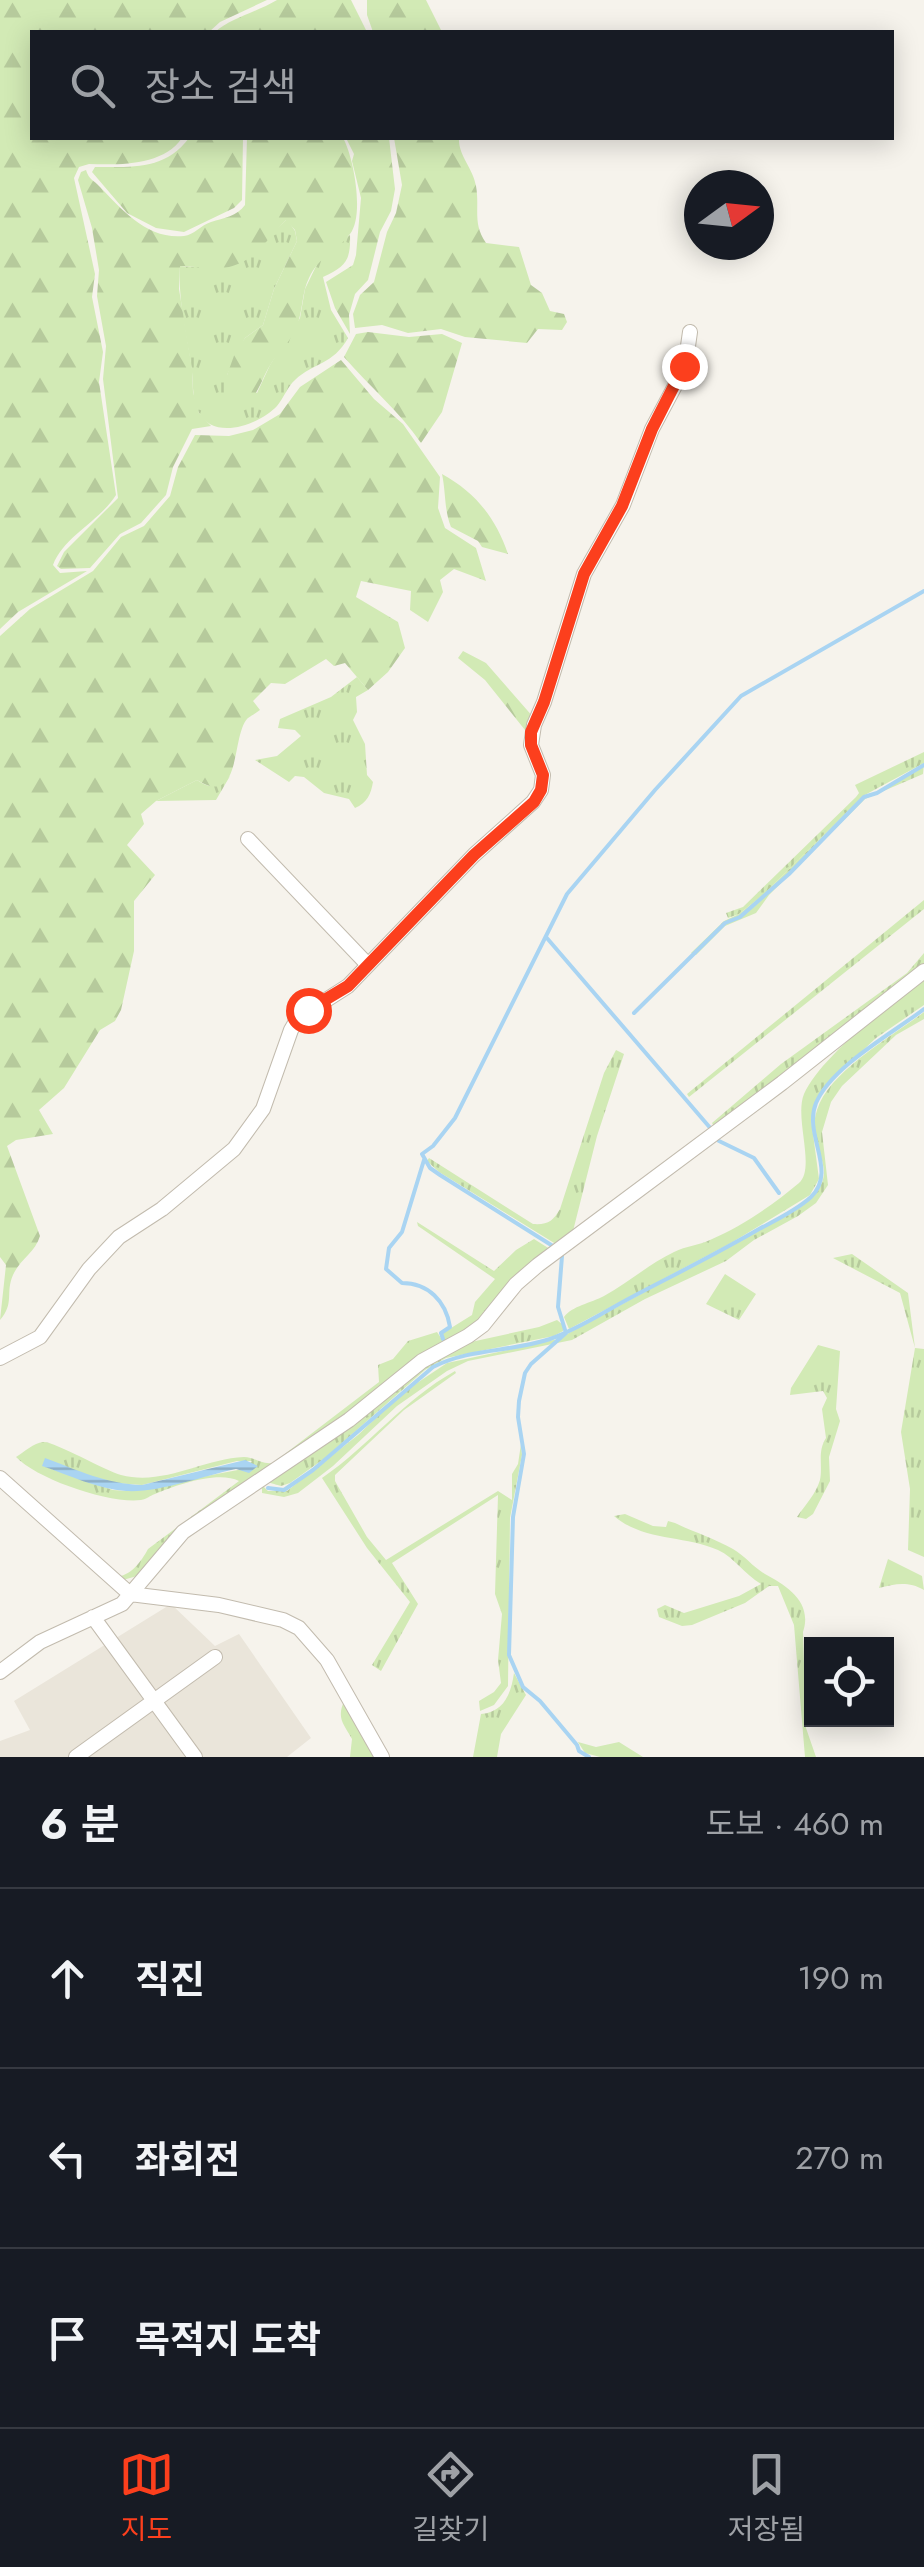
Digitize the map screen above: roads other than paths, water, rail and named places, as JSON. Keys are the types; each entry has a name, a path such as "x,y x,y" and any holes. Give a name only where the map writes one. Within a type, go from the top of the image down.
{"street":[{"path":"0,1358 40,1337 118,1237 162,1209 234,1149 263,1108 298,1018 348,986 474,855 534,802 543,775 531,745 531,732 584,574 622,506 652,429 675,388 684,366 690,332"},
{"path":"248,839 368,965"},
{"path":"0,1672 40,1642 122,1604 183,1532 349,1420 422,1361 468,1336 538,1265 782,1083 924,971"},
{"path":"0,1478 130,1594 219,1605 283,1620 298,1628 327,1660 382,1757"},
{"path":"93,1617 195,1757"},
{"path":"76,1757 215,1658"}],"water":[{"path":"45,1458 104,1479 142,1485 245,1460 258,1466 249,1473 236,1469 166,1487 126,1491 94,1485 42,1466"}],"waterway":[{"path":"556,1248 430,1168 422,1154 455,1118 567,894 741,696 924,591"},
{"path":"634,1013 725,923 740,917 789,874 864,797 924,765"},
{"path":"546,937 712,1130"},
{"path":"268,1488 284,1490 313,1470 433,1367 461,1356 561,1335 799,1206 811,1197 821,1176 813,1115 824,1089 849,1063 924,1009"},
{"path":"719,1141 754,1158 779,1193"},
{"path":"424,1160 402,1232 389,1248 386,1269 402,1283 428,1290 440,1302 450,1327 441,1333 443,1339"},
{"path":"562,1256 558,1307 566,1333 531,1364 519,1401 524,1454 513,1517 509,1655 523,1687 540,1701 579,1751 589,1757"}]}
